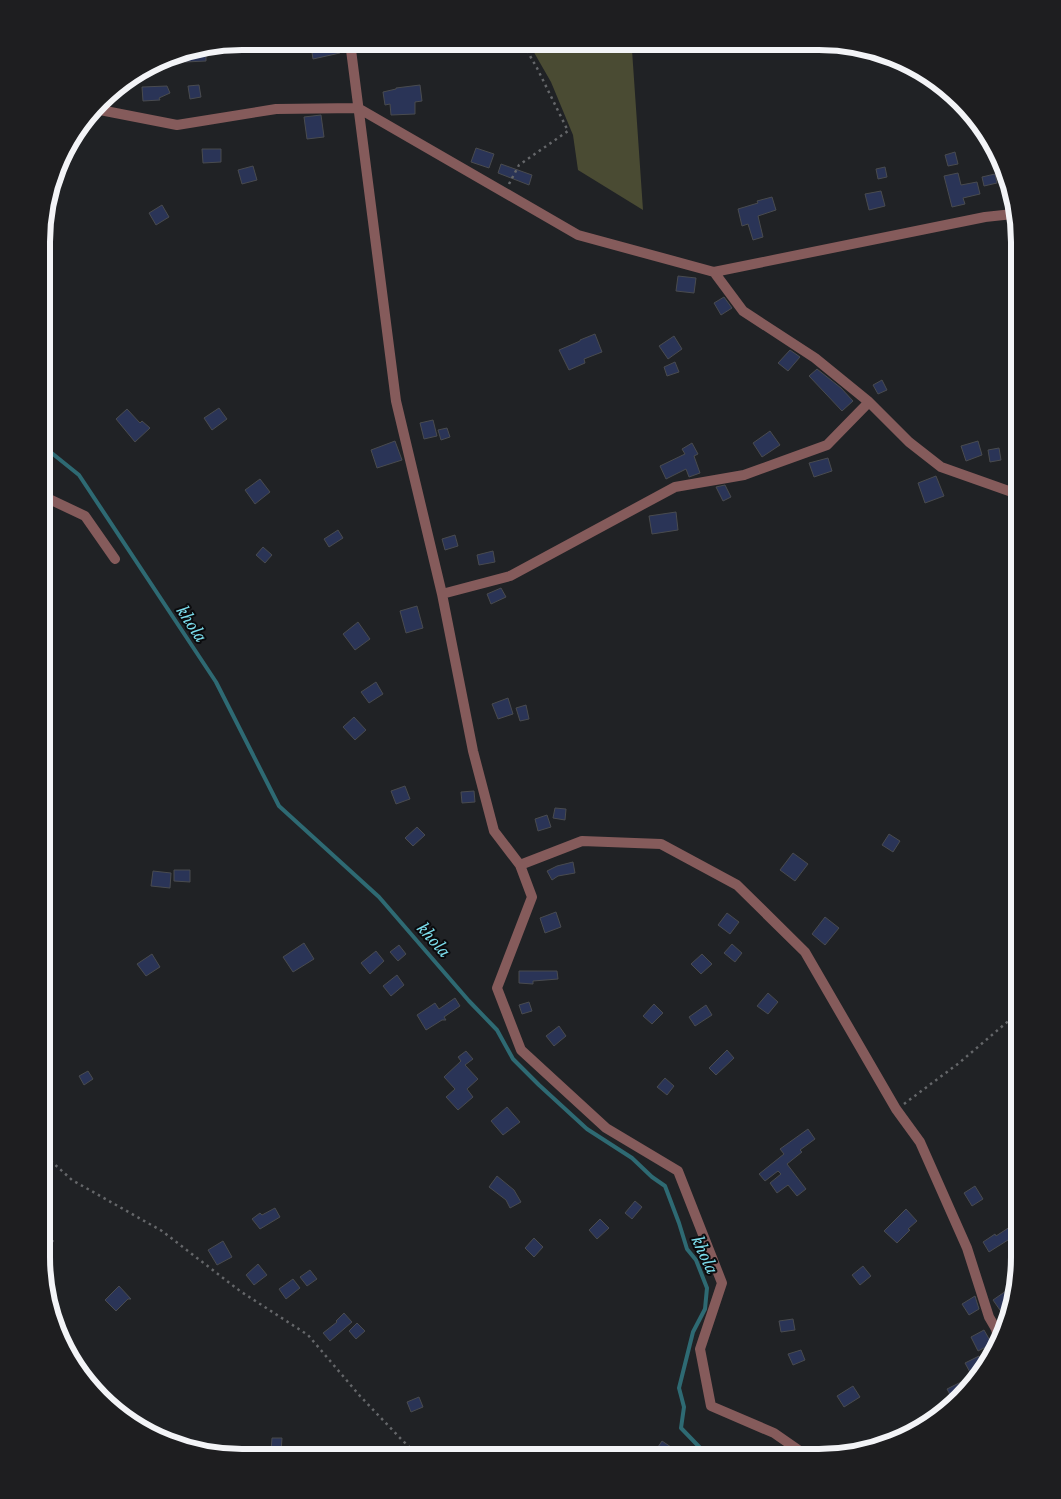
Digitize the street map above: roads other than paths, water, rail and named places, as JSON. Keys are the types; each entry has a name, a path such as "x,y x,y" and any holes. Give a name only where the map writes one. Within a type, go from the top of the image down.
{"street":[{"path":"351,50 396,401 442,594 473,751 494,830 520,865 532,897 497,988 521,1050 606,1128 678,1171 722,1283 700,1349 711,1406 774,1433 797,1449"},
{"path":"103,109 177,125 276,109 358,108 578,235 714,272 1009,215"},
{"path":"714,272 743,311 815,358 869,402 909,442 941,467 1011,492"},
{"path":"442,594 510,576 675,487 744,475 827,445 869,402"},
{"path":"50,499 85,516 115,559"},
{"path":"520,865 582,841 661,844 737,885 804,952 896,1109 920,1142 963,1239 989,1317 996,1330"}],"waterway":[{"name":"khola","path":"50,452 79,475 216,682 279,806 379,897 469,1001 497,1030 513,1059 539,1085 587,1129 632,1158 652,1177 665,1186 687,1249 696,1260 707,1288 705,1309 693,1332 679,1388 684,1407 681,1428 701,1449"}]}
